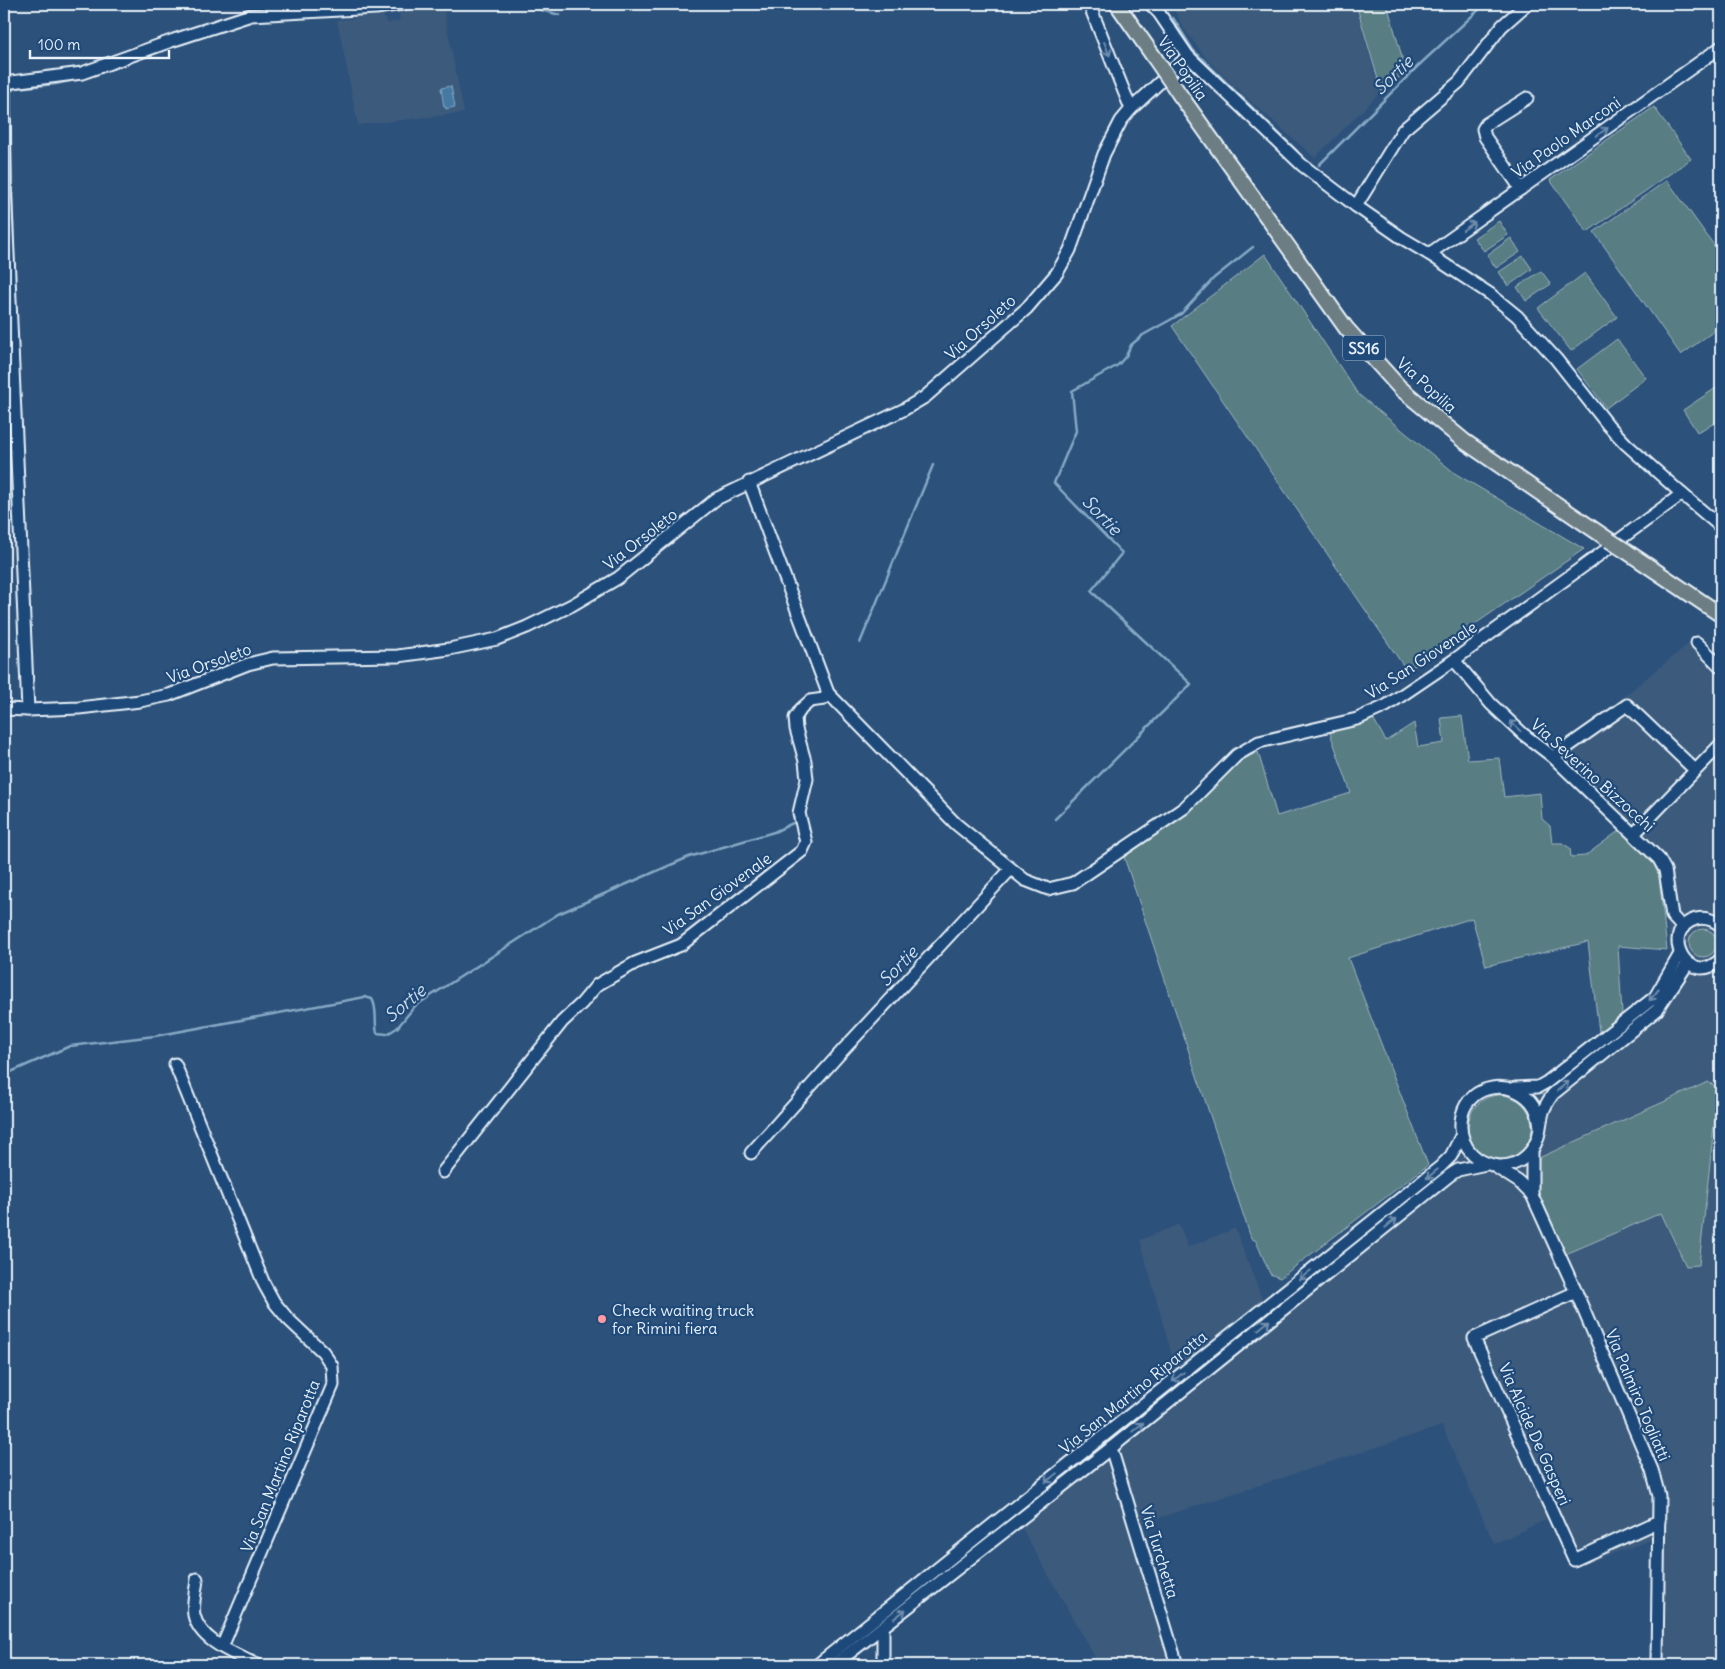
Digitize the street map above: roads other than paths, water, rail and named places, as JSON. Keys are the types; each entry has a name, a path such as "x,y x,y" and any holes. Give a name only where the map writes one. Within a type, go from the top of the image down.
{"main road":[{"name":"Via Popilia","path":"1117,4 1346,328 1400,388 1464,441 1616,545 1718,610 1721,620"}],"street":[{"path":"28,710 5,186 4,81 82,73 165,43 251,16 376,8 403,4"},
{"path":"1089,4 1131,108"},
{"name":"Via Popilia","path":"1150,4 1157,8 1188,56 1302,165 1356,206 1490,294 1517,316 1556,359 1608,425 1626,444 1721,527"},
{"path":"1356,206 1403,130 1459,82 1502,26 1527,4"},
{"name":"Via Paolo Marconi","path":"1429,254 1721,47"},
{"name":"Via Orsoleto","path":"4,708 28,710 79,708 140,701 169,695 248,664 273,658 398,656 449,649 497,639 527,628 572,605 618,578 716,499 894,414 925,397 1027,308 1057,273 1070,250 1104,154 1122,122 1131,108 1188,56"},
{"path":"1521,189 1485,137 1482,129 1486,124 1527,98"},
{"name":"Via San Giovenale","path":"749,482 828,692 956,824 1010,870 1025,880 1048,889 1073,883 1184,808 1237,755 1259,742 1357,719 1386,706 1616,545 1682,494"},
{"path":"1697,643 1721,667"},
{"name":"Via Severino Bizzocchi","path":"1454,660 1491,704 1523,734 1553,757 1659,858 1665,870 1672,916 1683,928"},
{"name":"Via San Giovenale","path":"443,1172 562,1022 597,985 635,963 681,945 802,850 806,842 799,813 805,792 806,779 805,761 796,729 795,718 800,709 810,701 824,699 828,692"},
{"path":"1553,757 1626,705 1696,770"},
{"path":"1634,834 1721,744"},
{"path":"751,1153 843,1050 1010,870"},
{"path":"1719,921 1706,918 1690,922 1683,928 1678,941 1684,959 1702,968 1720,963"},
{"path":"1532,1196 1519,1182 1475,1157 1466,1148 1461,1136 1460,1124 1463,1112 1469,1101 1478,1093 1489,1088 1501,1086 1513,1088 1538,1087 1548,1082 1655,997 1684,959"},
{"path":"1489,1164 1503,1166 1514,1164 1532,1150 1538,1139 1545,1107 1553,1094 1657,1010 1684,959"},
{"name":"Via San Martino Riparotta","path":"175,1064 264,1284 274,1302 288,1319 322,1352 332,1366 333,1385 222,1647"},
{"path":"1513,1088 1524,1094 1533,1103 1538,1114 1540,1127"},
{"name":"Via San Martino Riparotta","path":"817,1665 1440,1167 1451,1156 1461,1136"},
{"name":"Via Palmiro Togliatti","path":"1532,1150 1532,1196 1576,1292 1652,1470 1659,1496 1657,1665"},
{"name":"Via San Martino Riparotta","path":"834,1665 1112,1448 1450,1175 1458,1170 1489,1164"},
{"name":"Via Alcide De Gasperi","path":"1576,1292 1474,1338 1574,1560 1659,1521"},
{"name":"Via Turchetta","path":"1112,1448 1177,1665"},
{"path":"197,1579 194,1614 200,1630 222,1647 258,1665"},
{"path":"882,1665 883,1627"}],"waterway":[{"name":"Sortie","path":"518,4 560,15"},
{"name":"Sortie","path":"1319,165 1417,67 1485,4"},
{"name":"Sortie","path":"1173,18 1193,50 1297,151"},
{"name":"Sortie","path":"182,44 240,24"},
{"name":"Sortie","path":"89,77 168,49"},
{"name":"Sortie","path":"9,92 16,88 56,84 83,78"},
{"name":"Sortie","path":"10,115 15,292"},
{"name":"Sortie","path":"1055,819 1191,684 1091,591 1122,553 1054,483 1076,431 1072,391 1118,365 1126,356 1131,345 1143,335 1181,314 1214,278 1253,247"},
{"name":"Sortie","path":"860,643 933,465"},
{"name":"Sortie","path":"4,1075 70,1046 155,1036 365,997 372,999 374,1003 377,1033 387,1034 397,1028 415,1006 558,914 689,857 774,832 793,823"}],"place":[{"name":"Check waiting truck for Rimini fiera","path":"602,1319"}]}
